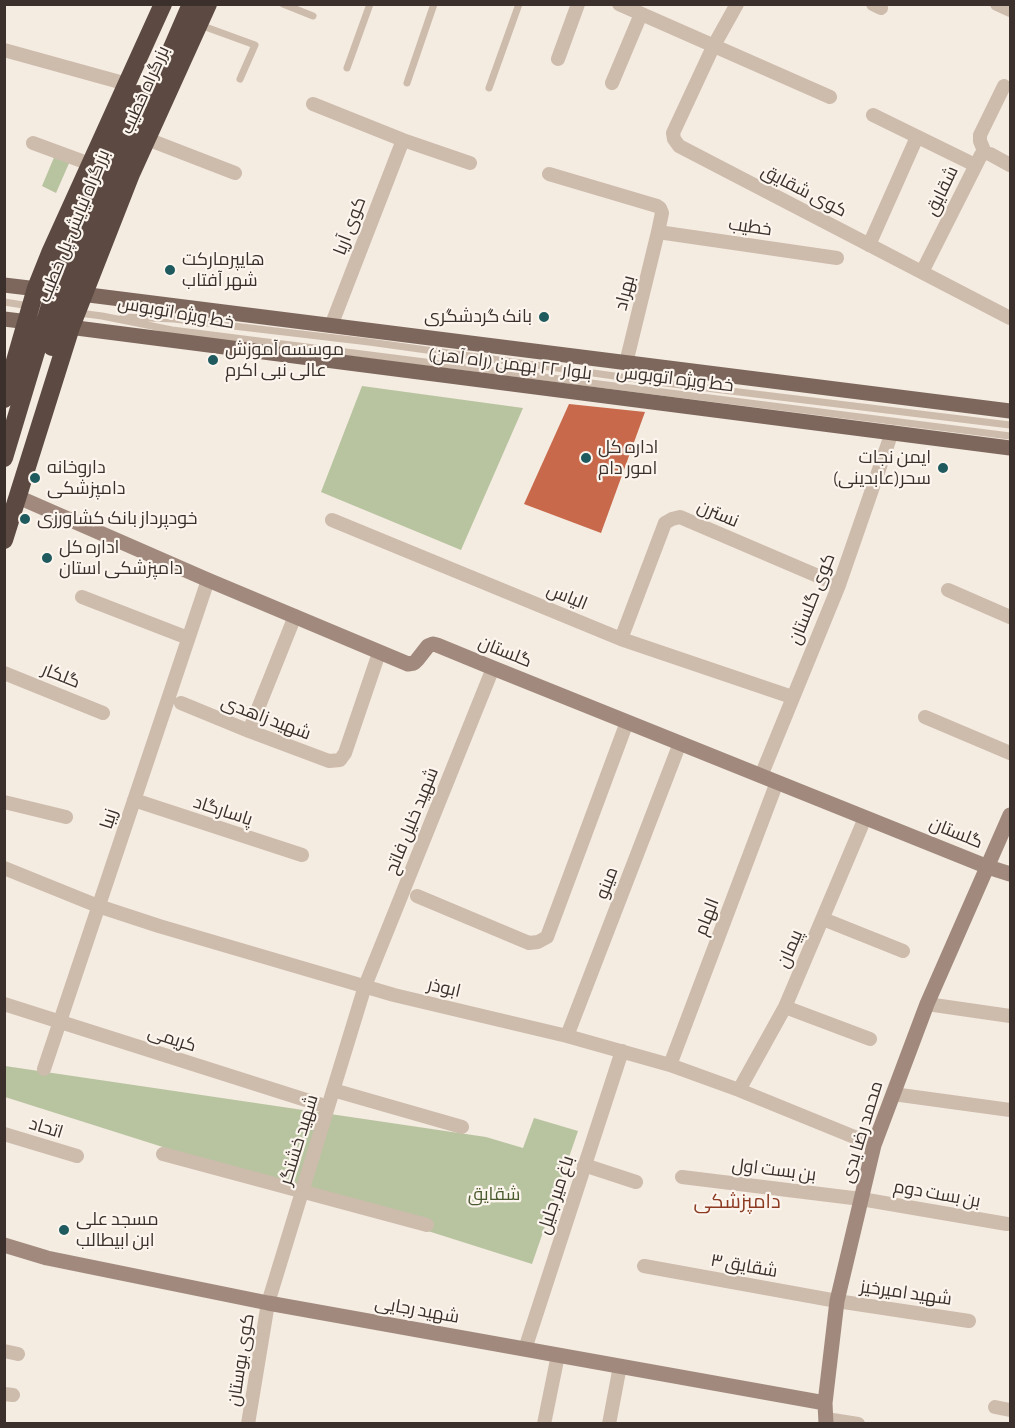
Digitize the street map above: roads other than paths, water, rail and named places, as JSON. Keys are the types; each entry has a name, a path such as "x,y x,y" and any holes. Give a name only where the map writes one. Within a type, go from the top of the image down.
{"highway":[{"name":"بزرگراه خطیب","path":"4,399 36,288 50,253 163,4"},
{"name":"بزرگراه نیایش-پل خطیب","path":"4,458 61,269 177,4"},
{"name":"بزرگراه نیایش-پل خطیب","path":"11,500 74,274 191,4"},
{"name":"بزرگراه خطیب","path":"11,500 38,432 83,295 131,174 208,4"},
{"path":"92,160 92,171 100,183 112,187 123,183 131,174"},
{"path":"76,194 92,188 99,189 111,196 117,210"},
{"path":"4,422 38,432"},
{"path":"4,540 11,500"}],"main road":[{"name":"بلوار ۲۲ بهمن (راه آهن)","path":"4,285 1011,411"},
{"name":"بلوار ۲۲ بهمن (راه آهن)","path":"4,319 28,314 1011,448"},
{"name":"گلستان","path":"11,500 408,664 414,663 428,646 433,644 988,867 1011,874"},
{"name":"محمد رضا یدی","path":"826,1421 825,1403 837,1301 874,1145 927,1004 1011,815"},
{"name":"شهید رجایی","path":"4,1245 47,1258 268,1303 825,1403"}],"street":[{"path":"558,59 578,4"},
{"path":"619,4 830,97"},
{"name":"کوی شقایق","path":"737,4 713,47 674,133 674,139 679,146 1011,318"},
{"path":"997,4 1011,10"},
{"path":"612,82 640,14"},
{"path":"4,50 127,84"},
{"path":"1004,86 980,135 980,141 985,153 1011,165"},
{"path":"313,104 470,163"},
{"path":"873,115 975,165"},
{"path":"869,245 917,136"},
{"path":"147,139 235,173"},
{"name":"کوی آریا","path":"331,326 404,140"},
{"path":"33,143 92,160"},
{"name":"شقایق","path":"922,272 975,165 985,153"},
{"name":"بهراد","path":"549,174 660,208 662,213 658,232 626,363"},
{"name":"خطیب","path":"658,232 837,258"},
{"name":"کوی گلستان","path":"761,776 838,585 892,432"},
{"name":"نسترن","path":"621,639 665,523 680,517 838,585"},
{"name":"الیاس","path":"332,520 621,639 792,697"},
{"name":"زیبا","path":"44,1069 208,580"},
{"path":"948,590 1011,617"},
{"path":"82,597 188,638"},
{"path":"249,731 295,616"},
{"name":"شهید زاهدی","path":"181,703 329,761 340,760 345,753 380,653"},
{"name":"شهید خلیل فاتح","path":"365,986 493,668"},
{"name":"گلکار","path":"4,673 103,713"},
{"path":"924,717 1011,753"},
{"path":"417,896 530,943 547,937 627,722"},
{"name":"مینو","path":"567,1035 680,743"},
{"name":"الهام","path":"670,1065 777,782"},
{"name":"پاسارگاد","path":"134,800 302,855"},
{"path":"4,802 66,817"},
{"name":"پیمان","path":"739,1090 785,1007 865,818"},
{"name":"ابوذر","path":"4,868 98,906 159,926 394,995 567,1035 670,1065 739,1090 874,1145"},
{"path":"823,919 903,951"},
{"name":"شهید خشتگر","path":"268,1303 365,986"},
{"name":"کریمی","path":"4,1004 328,1107"},
{"path":"927,1004 1011,1016"},
{"path":"785,1007 870,1039"},
{"name":"باغ میر جلیل","path":"525,1349 622,1052"},
{"path":"333,1090 462,1127"},
{"path":"893,1094 1011,1110"},
{"name":"اتحاد","path":"4,1134 77,1156"},
{"path":"163,1154 427,1225"},
{"path":"584,1165 636,1182"},
{"name":"بن بست اول","path":"682,1178 861,1199"},
{"name":"بن بست دوم","path":"861,1199 1007,1224"},
{"name":"شقایق ۳","path":"644,1266 837,1301"},
{"name":"شهید امیرخیز","path":"837,1301 969,1320"},
{"name":"کوی بوستان","path":"249,1424 268,1303"},
{"path":"544,1424 558,1355"},
{"path":"609,1424 620,1366"},
{"path":"996,1407 1011,1410"},
{"path":"826,1421 858,1424"}],"lane":[{"path":"283,4 313,16"},
{"path":"347,68 370,4"},
{"path":"407,83 434,4"},
{"path":"489,88 519,4"},
{"path":"198,25 255,45 240,79"},
{"path":"4,302 28,314"},
{"path":"74,320 102,316"},
{"name":"خط ویژه اتوبوس","path":"102,316 174,319 312,335 676,384 1011,425"},
{"name":"خط ویژه اتوبوس","path":"102,316 171,330 1011,436"}],"place":[{"name":"هایپرمارکت شهر آفتاب","path":"170,270"},
{"name":"بانک گردشگری","path":"544,317"},
{"name":"موسسه آموزش عالی نبی اکرم","path":"213,360"},
{"name":"اداره کل امور دام","path":"586,458"},
{"name":"ایمن نجات سحر(عابدینی)","path":"943,468"},
{"name":"داروخانه دامپزشکی","path":"35,478"},
{"name":"خودپرداز بانک کشاورزی","path":"25,519"},
{"name":"اداره کل دامپزشکی استان","path":"47,558"},
{"name":"مسجد علی ابن ابیطالب","path":"64,1230"}],"district":[{"name":"دامپزشکی","path":"737,1202"}]}
